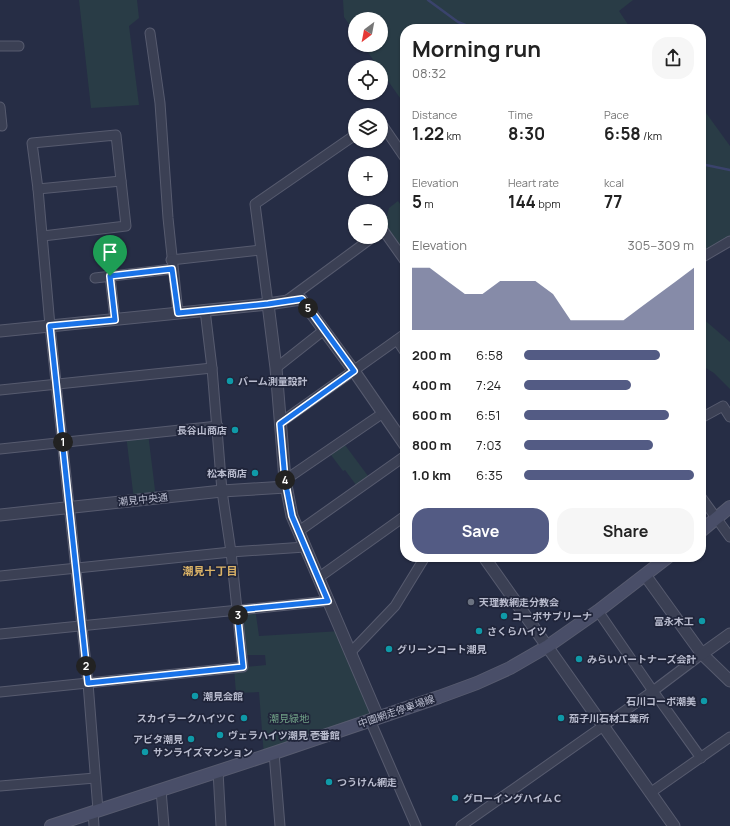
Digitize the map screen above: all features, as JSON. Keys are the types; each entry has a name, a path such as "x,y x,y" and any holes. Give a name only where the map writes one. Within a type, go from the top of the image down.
{"main road":[{"path":"706,527 730,508"},
{"name":"中園網走停車場線","path":"51,826 274,753 477,683 510,668 548,646 661,562"}],"street":[{"path":"150,33 160,103 172,264 178,313"},
{"path":"0,46 19,46"},
{"path":"0,107 2,126"},
{"path":"388,133 400,151"},
{"path":"42,236 126,226 116,135 32,143 38,189 42,236 50,326 88,683 95,778 94,826"},
{"path":"348,140 255,204 276,368 286,484 292,516 350,652 416,826"},
{"path":"38,189 121,181"},
{"path":"388,237 400,254"},
{"path":"706,255 730,241"},
{"path":"286,301 363,244"},
{"path":"95,278 260,250"},
{"path":"110,276 115,320"},
{"path":"0,331 268,304 302,299 400,439"},
{"path":"0,692 243,667 231,552 222,491 218,426 205,310"},
{"path":"276,368 324,330"},
{"path":"280,424 400,337"},
{"path":"396,340 400,345"},
{"path":"0,390 212,368"},
{"path":"706,415 723,406 730,417"},
{"path":"286,484 382,412"},
{"path":"0,449 218,426"},
{"path":"299,531 400,460"},
{"name":"潮見中央通","path":"0,515 286,484"},
{"path":"706,504 730,537"},
{"path":"318,578 400,520"},
{"path":"0,576 231,552 305,546"},
{"path":"350,652 395,606 423,562"},
{"path":"488,562 674,826"},
{"path":"645,574 702,654 730,681"},
{"path":"0,634 328,601"},
{"path":"598,610 701,758"},
{"path":"461,826 653,691 730,634"},
{"path":"650,793 730,737"},
{"path":"274,753 280,826"},
{"path":"218,771 221,826"},
{"path":"0,786 95,778"},
{"path":"161,790 164,826"}],"green space":[{"path":"79,0 137,0 139,18 129,26 139,105 91,108"},
{"path":"343,0 633,0 619,11 628,24 400,24 400,98 388,81 388,60 373,60 368,52 388,52 388,12 348,12 348,23 344,17"},
{"path":"706,113 730,146 730,241 706,255"},
{"path":"398,201 400,204 400,254 388,237 389,208"},
{"path":"706,321 730,342 730,389 714,373 706,368"},
{"path":"148,433 156,498 134,500 126,435"},
{"path":"342,441 371,480 359,489 328,451"},
{"name":"潮見緑地","path":"255,608 259,636 341,631 378,717 264,756 259,692 236,693 234,668 266,665 265,655 242,655 237,610"}],"waterway":[{"path":"428,0 463,24"},
{"path":"706,165 730,170"}],"place":[{"name":"バーム測量設計","path":"230,381"},
{"name":"長谷山商店","path":"235,430"},
{"name":"松本商店","path":"255,473"},
{"name":"天理教網走分教会","path":"471,602"},
{"name":"コーポサブリーナ","path":"504,616"},
{"name":"富永木工","path":"702,621"},
{"name":"さくらハイツ","path":"479,631"},
{"name":"グリーンコート潮見","path":"389,649"},
{"name":"みらいパートナーズ会計","path":"579,659"},
{"name":"潮見会館","path":"195,696"},
{"name":"石川コーポ潮美","path":"704,701"},
{"name":"スカイラークハイツＣ","path":"244,718"},
{"name":"茄子川石材工業所","path":"561,718"},
{"name":"ヴェラハイツ潮見 壱番館","path":"220,735"},
{"name":"アビタ潮見","path":"191,739"},
{"name":"サンライズマンション","path":"145,752"},
{"name":"つうけん網走","path":"329,782"},
{"name":"グローイングハイムＣ","path":"455,798"}],"district":[{"name":"潮見十丁目","path":"210,570"}],"route":[{"path":"172,269 178,313 302,299 354,371 280,424 285,480 292,516 328,601 237,610 243,667 88,683 50,326 115,320 110,276 172,269"}]}
